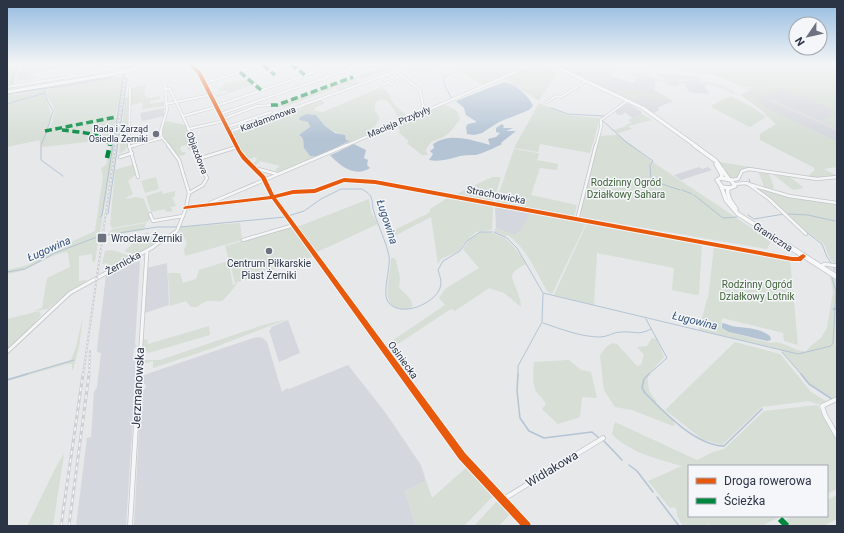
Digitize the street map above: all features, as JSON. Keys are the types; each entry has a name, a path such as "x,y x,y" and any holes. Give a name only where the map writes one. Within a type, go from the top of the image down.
{"highway":[{"path":"7,91 20,89"}],"main road":[{"path":"601,89 627,101 667,126 713,161 719,168 722,176 717,180 721,186 734,188 735,184 729,179 716,161 667,126 635,104 603,89"},
{"path":"721,178 729,179"},
{"name":"Graniczna","path":"721,186 726,200 736,212 803,256 837,276"},
{"name":"Graniczna","path":"728,188 728,198 740,212 837,276"}],"street":[{"path":"130,89 129,147 138,177"},
{"name":"Objazdowa","path":"165,90 171,89 195,144 198,159 207,179 203,185 189,193"},
{"name":"Osiniecka","path":"207,89 237,147 244,158 264,179 273,198 455,447 471,467 526,526"},
{"path":"183,116 216,107 264,89"},
{"path":"220,114 291,89"},
{"name":"Kardamonowa","path":"229,132 347,89"},
{"path":"418,89 421,92 423,106 426,111"},
{"name":"Macieja Przybyły","path":"207,205 222,200 264,179 477,89"},
{"path":"547,102 556,96 561,97 575,89"},
{"path":"129,147 162,138 160,133 167,112 165,90"},
{"path":"166,104 210,95"},
{"path":"577,220 601,126 601,120 627,101"},
{"path":"188,129 223,120 257,106 271,105"},
{"path":"227,127 271,112"},
{"name":"Żernicka","path":"7,352 67,295 171,236 178,227 186,208 189,193 179,160 162,138"},
{"path":"198,159 237,147"},
{"path":"120,156 132,153"},
{"path":"254,168 276,174"},
{"path":"729,179 737,179 742,171 749,169 817,179 837,177"},
{"name":"Strachowicka","path":"186,208 273,198 293,192 315,191 339,181 353,180 375,182 792,259 798,259 803,256"},
{"path":"735,184 747,183 795,197 837,203"},
{"name":"Graniczna","path":"747,183 769,200 806,234"},
{"path":"150,214 153,221 183,216"},
{"path":"243,240 294,226"},
{"name":"Jerzmanowska","path":"130,526 145,260 148,250"},
{"path":"135,257 145,260"},
{"path":"822,266 824,264 835,266"},
{"path":"837,399 822,406 825,415 837,436"},
{"name":"Widłakowa","path":"502,500 603,438"}],"shaded area":[{"path":"607,89 655,89 653,89 673,101 659,107 658,109 660,110 654,113"},
{"path":"687,89 706,89 709,94 689,92"},
{"path":"752,89 837,89 837,146 768,115 741,95"},
{"path":"626,104 629,104 642,112 642,114 633,118 624,112 623,115 618,115 615,112"},
{"path":"164,108 164,116 142,121 140,113"},
{"path":"699,167 702,169 708,167 712,170 681,180 674,175"},
{"path":"495,206 532,213 516,236 496,228"},
{"path":"140,261 135,345 137,345 134,349 133,359 136,361 136,369 126,526 76,526 87,438 91,437 94,392 97,387 101,353 97,352 106,275"},
{"path":"167,263 169,305 145,313 147,268"},
{"path":"288,320 300,353 279,362 269,330 271,327"},
{"path":"259,337 263,338 267,342 282,392 287,388 289,389 348,365 385,412 421,465 426,481 405,491 416,526 134,526 141,391 146,388 145,384 141,382 142,377 144,375"}],"green space":[{"path":"32,89 48,89 7,95 7,93"},
{"path":"121,89 114,118 116,118 114,137 111,142 102,136 101,138 104,140 42,147 39,140 7,147 7,105 23,99 7,104 7,96 45,90 51,115 50,126 46,131 113,118 49,130 54,113 54,110 47,90"},
{"path":"123,89 117,133 95,262 92,261 92,254 79,256 79,281 86,281 68,292 48,309 33,311 42,308 47,278 70,267 68,253 58,254 15,273 7,274 7,270 28,265 54,250 95,231 103,176 101,168 106,165 111,144 114,140"},
{"path":"131,89 145,89 144,92 146,97 151,98 159,96 160,99 150,101 150,104 164,101 164,106 142,109 143,102 129,106 127,145 125,150 119,154 125,98 131,95"},
{"path":"218,89 241,89 214,98 217,95 215,93 219,95 228,92 226,90 221,92"},
{"path":"321,89 334,89 284,107 277,105"},
{"path":"378,89 385,89 393,103 409,117 400,120 388,102 385,100 377,101 375,103 375,111 379,119 372,132 335,149 350,141 346,140 345,137 324,125 316,115 306,114 299,120 308,122 310,128 299,135 303,139 304,148 310,156 324,154 275,172 277,171 275,170 280,166 260,161 255,166 253,164 257,159 255,157 248,160 241,152 232,133 298,109 304,109 299,108 320,100 325,103 314,108 316,110 310,110 323,112"},
{"path":"520,89 547,89 539,101"},
{"path":"625,89 659,95 662,94 672,101 656,100 639,95 636,96 640,98 635,101 618,93"},
{"path":"747,89 837,89 837,112 804,96 801,98 780,89 764,97"},
{"path":"749,92 755,94 754,97 766,108 837,141 835,145 837,146 837,167 824,169 837,176 819,179 807,177 815,170 813,167 760,140 760,134 776,124 763,113 770,116 743,95"},
{"path":"731,96 752,107 766,117 750,127 711,107 712,105"},
{"path":"539,103 567,115 600,118 590,153 540,144 538,152 514,148"},
{"path":"443,105 457,111 460,119 447,135 434,140 430,144 426,151 428,155 422,155 407,143 409,141 399,133 400,130 396,125"},
{"path":"837,112 837,128 821,121"},
{"path":"642,114 652,120 628,126 632,129 618,133 614,130 627,126 626,125 632,123 628,120"},
{"path":"166,121 186,125 194,146 189,151 187,145 181,146 180,149 182,152 186,152 184,155 179,156 165,140 163,136 163,126"},
{"name":"Rodzinny Ogród Działkowy Sahara","path":"618,135 651,161 771,241 767,249 580,217 581,214 579,213 599,136"},
{"path":"514,149 538,153 537,160 558,164 557,170 540,168 531,195 577,205 574,217 496,202"},
{"path":"715,159 719,162 805,176 749,168 741,170 736,179 728,176 725,168"},
{"path":"134,164 135,175 128,181 133,194 126,198 136,197 144,199 151,219 147,222 112,228 110,225 115,170"},
{"path":"759,173 769,174 774,187 772,189 764,187"},
{"path":"774,175 790,177 804,188 793,190"},
{"path":"156,177 159,189 145,193 141,181"},
{"path":"492,177 501,177 493,202 454,195"},
{"path":"752,186 788,197 837,204 837,273 830,268 835,271 836,267 829,257 824,244 806,231 769,197"},
{"path":"162,191 162,194 175,191 175,196 171,199 173,199 176,206 170,207 173,211 166,212 165,209 151,212 146,196"},
{"path":"449,197 493,206 492,230 476,232 466,241 459,251 441,259 438,264 431,217 391,238 386,234 425,215 430,212 430,209"},
{"path":"369,199 371,212 378,224 315,253 297,227"},
{"path":"532,213 586,223 552,294 547,291 521,247 508,235 505,236 495,232 495,228 516,235"},
{"path":"146,223 144,230 107,236 112,229"},
{"path":"240,223 242,240 185,256 184,249 187,243 181,232 178,230 180,227"},
{"name":"Rodzinny Ogród Działkowy Lotnik","path":"587,223 702,244 699,294 696,295 672,290 674,268 597,253 594,305 554,295"},
{"name":"Centrum Piłkarskie Piast Żerniki","path":"293,227 315,256 235,283 225,246"},
{"path":"147,232 158,242 135,255 124,251"},
{"path":"481,232 489,232 503,237 513,246 526,264 512,274 513,282 520,298 521,307 504,293 489,288 455,311 451,309 387,351 383,347 445,305 439,298 445,289 479,268 463,249 470,239"},
{"name":"Rodzinny Ogród Działkowy Lotnik","path":"714,246 790,260 798,345 784,341 783,333 722,318 721,327 729,332 770,343 774,342 784,344 797,350 806,351 821,338 827,328 833,292 830,276 837,281 837,397 833,398 810,384 781,350 699,330 708,299"},
{"path":"112,250 133,257 107,271 108,263 102,264 105,251"},
{"path":"391,258 396,260 400,278 399,288 412,302 412,308 400,309 393,306 389,301 388,285"},
{"path":"228,261 233,285 238,283 223,300 206,301 197,307 191,307 186,301 170,306 168,273 180,273 183,283 196,279 199,270"},
{"path":"39,311 41,315 7,350 7,319"},
{"path":"83,316 79,347 73,370 72,364 67,364 7,381 7,379 71,360 76,347"},
{"path":"288,319 210,349 153,368 153,361 143,364 144,360 160,360 263,325"},
{"path":"209,326 210,335 148,353 143,349 143,340 147,339 148,344"},
{"path":"652,338 657,339 664,357 648,375 648,386 650,393 657,402 655,404 672,418 675,425 673,426 632,410 615,407 604,390 600,356 605,348 612,343 617,344 637,366 641,365 644,355 637,347 647,346"},
{"path":"735,342 780,354 811,392 826,401 817,404 809,401 762,407 722,445 702,439 665,410"},
{"path":"569,360 581,370 591,372 597,398 582,397 580,417 558,424 542,409 546,404 534,387 534,362"},
{"path":"817,405 837,441 837,489 828,494 828,465 688,465 688,517 780,517 761,526 710,526 708,524 705,526 683,526 677,516 675,507 670,508 648,481 682,466 636,451 619,441 612,434 615,422 697,460 713,452 724,449 764,411"},
{"path":"64,454 53,526 27,526 57,465"},
{"path":"467,467 494,495 464,526 416,526 405,491 426,481 432,498"},
{"path":"837,495 837,519 823,526 789,526 783,521 791,517 828,517 828,500"},
{"path":"499,499 511,513 499,526 474,526"}],"water":[{"path":"487,89 518,89 528,98 533,106 529,110 499,122 482,133 474,135 467,134 466,127 468,124 477,122 466,115 464,108 456,101"},
{"path":"307,114 316,115 325,126 335,133 345,135 346,140 350,141 320,155 310,156 304,148 303,139 299,135 310,127 308,122 299,120 300,117"},
{"path":"502,124 504,126 503,128 513,128 506,131 516,131 497,147 476,155 433,161 429,160 433,154 430,151 434,148 433,144 447,138 461,138 490,145 488,139 496,137 500,133 496,132 496,128"},
{"path":"354,144 366,150 364,158 368,160 367,165 370,168 359,172 353,171 343,167 330,155"},
{"path":"722,323 734,327 759,330 770,336 771,340 767,341 729,332 722,328"}],"waterway":[{"path":"14,93 43,89"},
{"path":"100,217 102,215 122,89"},
{"path":"108,214 125,89"},
{"path":"447,89 452,99"},
{"path":"45,90 47,100 53,111 47,130"},
{"path":"7,104 45,93"},
{"path":"7,95 12,94"},
{"path":"551,108 568,114 604,116"},
{"path":"602,120 625,141 653,161 651,164"},
{"path":"47,131 41,145 41,160 63,176"},
{"path":"650,165 651,180 654,181"},
{"path":"656,182 680,190"},
{"name":"Ługowina","path":"180,227 285,217 304,211 321,199 341,189 362,189 371,197 373,210 389,256 386,288 387,299 389,303 402,309 418,307 432,299 437,294 441,286 438,270 443,261 460,251 467,241 480,232 492,232"},
{"path":"682,190 692,194"},
{"name":"Ługowina","path":"760,191 767,196"},
{"path":"694,195 723,218 737,217"},
{"name":"Ługowina","path":"772,201 805,231 822,244 827,257 832,264"},
{"path":"748,215 754,219 784,214"},
{"path":"788,214 808,215 835,221"},
{"name":"Ługowina","path":"106,235 157,227 177,227"},
{"name":"Ługowina","path":"494,232 507,238 517,248 543,293 798,354 831,346 833,343 836,291 832,278"},
{"name":"Ługowina","path":"7,272 25,269 55,253 97,237"},
{"path":"518,374 518,366 542,322 543,294"},
{"path":"646,319 667,358 648,375"},
{"path":"543,323 593,337 603,337 618,332 639,333 651,329"},
{"path":"782,352 802,375"},
{"path":"23,375 74,360"},
{"path":"7,380 27,374"},
{"path":"518,374 517,391 520,418 529,431 544,438 592,432 599,438"},
{"path":"801,374 809,384 832,399"},
{"path":"648,375 644,379 642,388 645,393 681,427 702,440 713,444 724,446 762,409"},
{"path":"603,440 622,460"},
{"path":"629,465 637,471 653,492"},
{"path":"657,497 679,526"}],"taxiway":[{"path":"727,89 734,93"},
{"path":"770,100 837,130"}],"railway":[{"path":"83,375 123,89"},
{"path":"89,375 90,351"},
{"path":"61,526 83,374"},
{"path":"69,526 89,374"}],"marked path":[{"path":"271,105 277,105 321,89"},
{"path":"45,131 116,117"},
{"path":"62,130 88,134 107,141 110,144 107,158"},
{"path":"780,519 787,526"}],"cycle path":[{"path":"208,89 244,158 263,177 273,197 462,456 527,526"},
{"path":"186,208 268,198 293,192 315,191 344,180 375,182 792,259 799,259 803,256"}],"place":[{"name":"Rada i Zarząd Osiedla Żerniki","path":"156,134"},
{"name":"Wrocław Żerniki","path":"102,238"},
{"name":"Centrum Piłkarskie Piast Żerniki","path":"269,251"}]}
